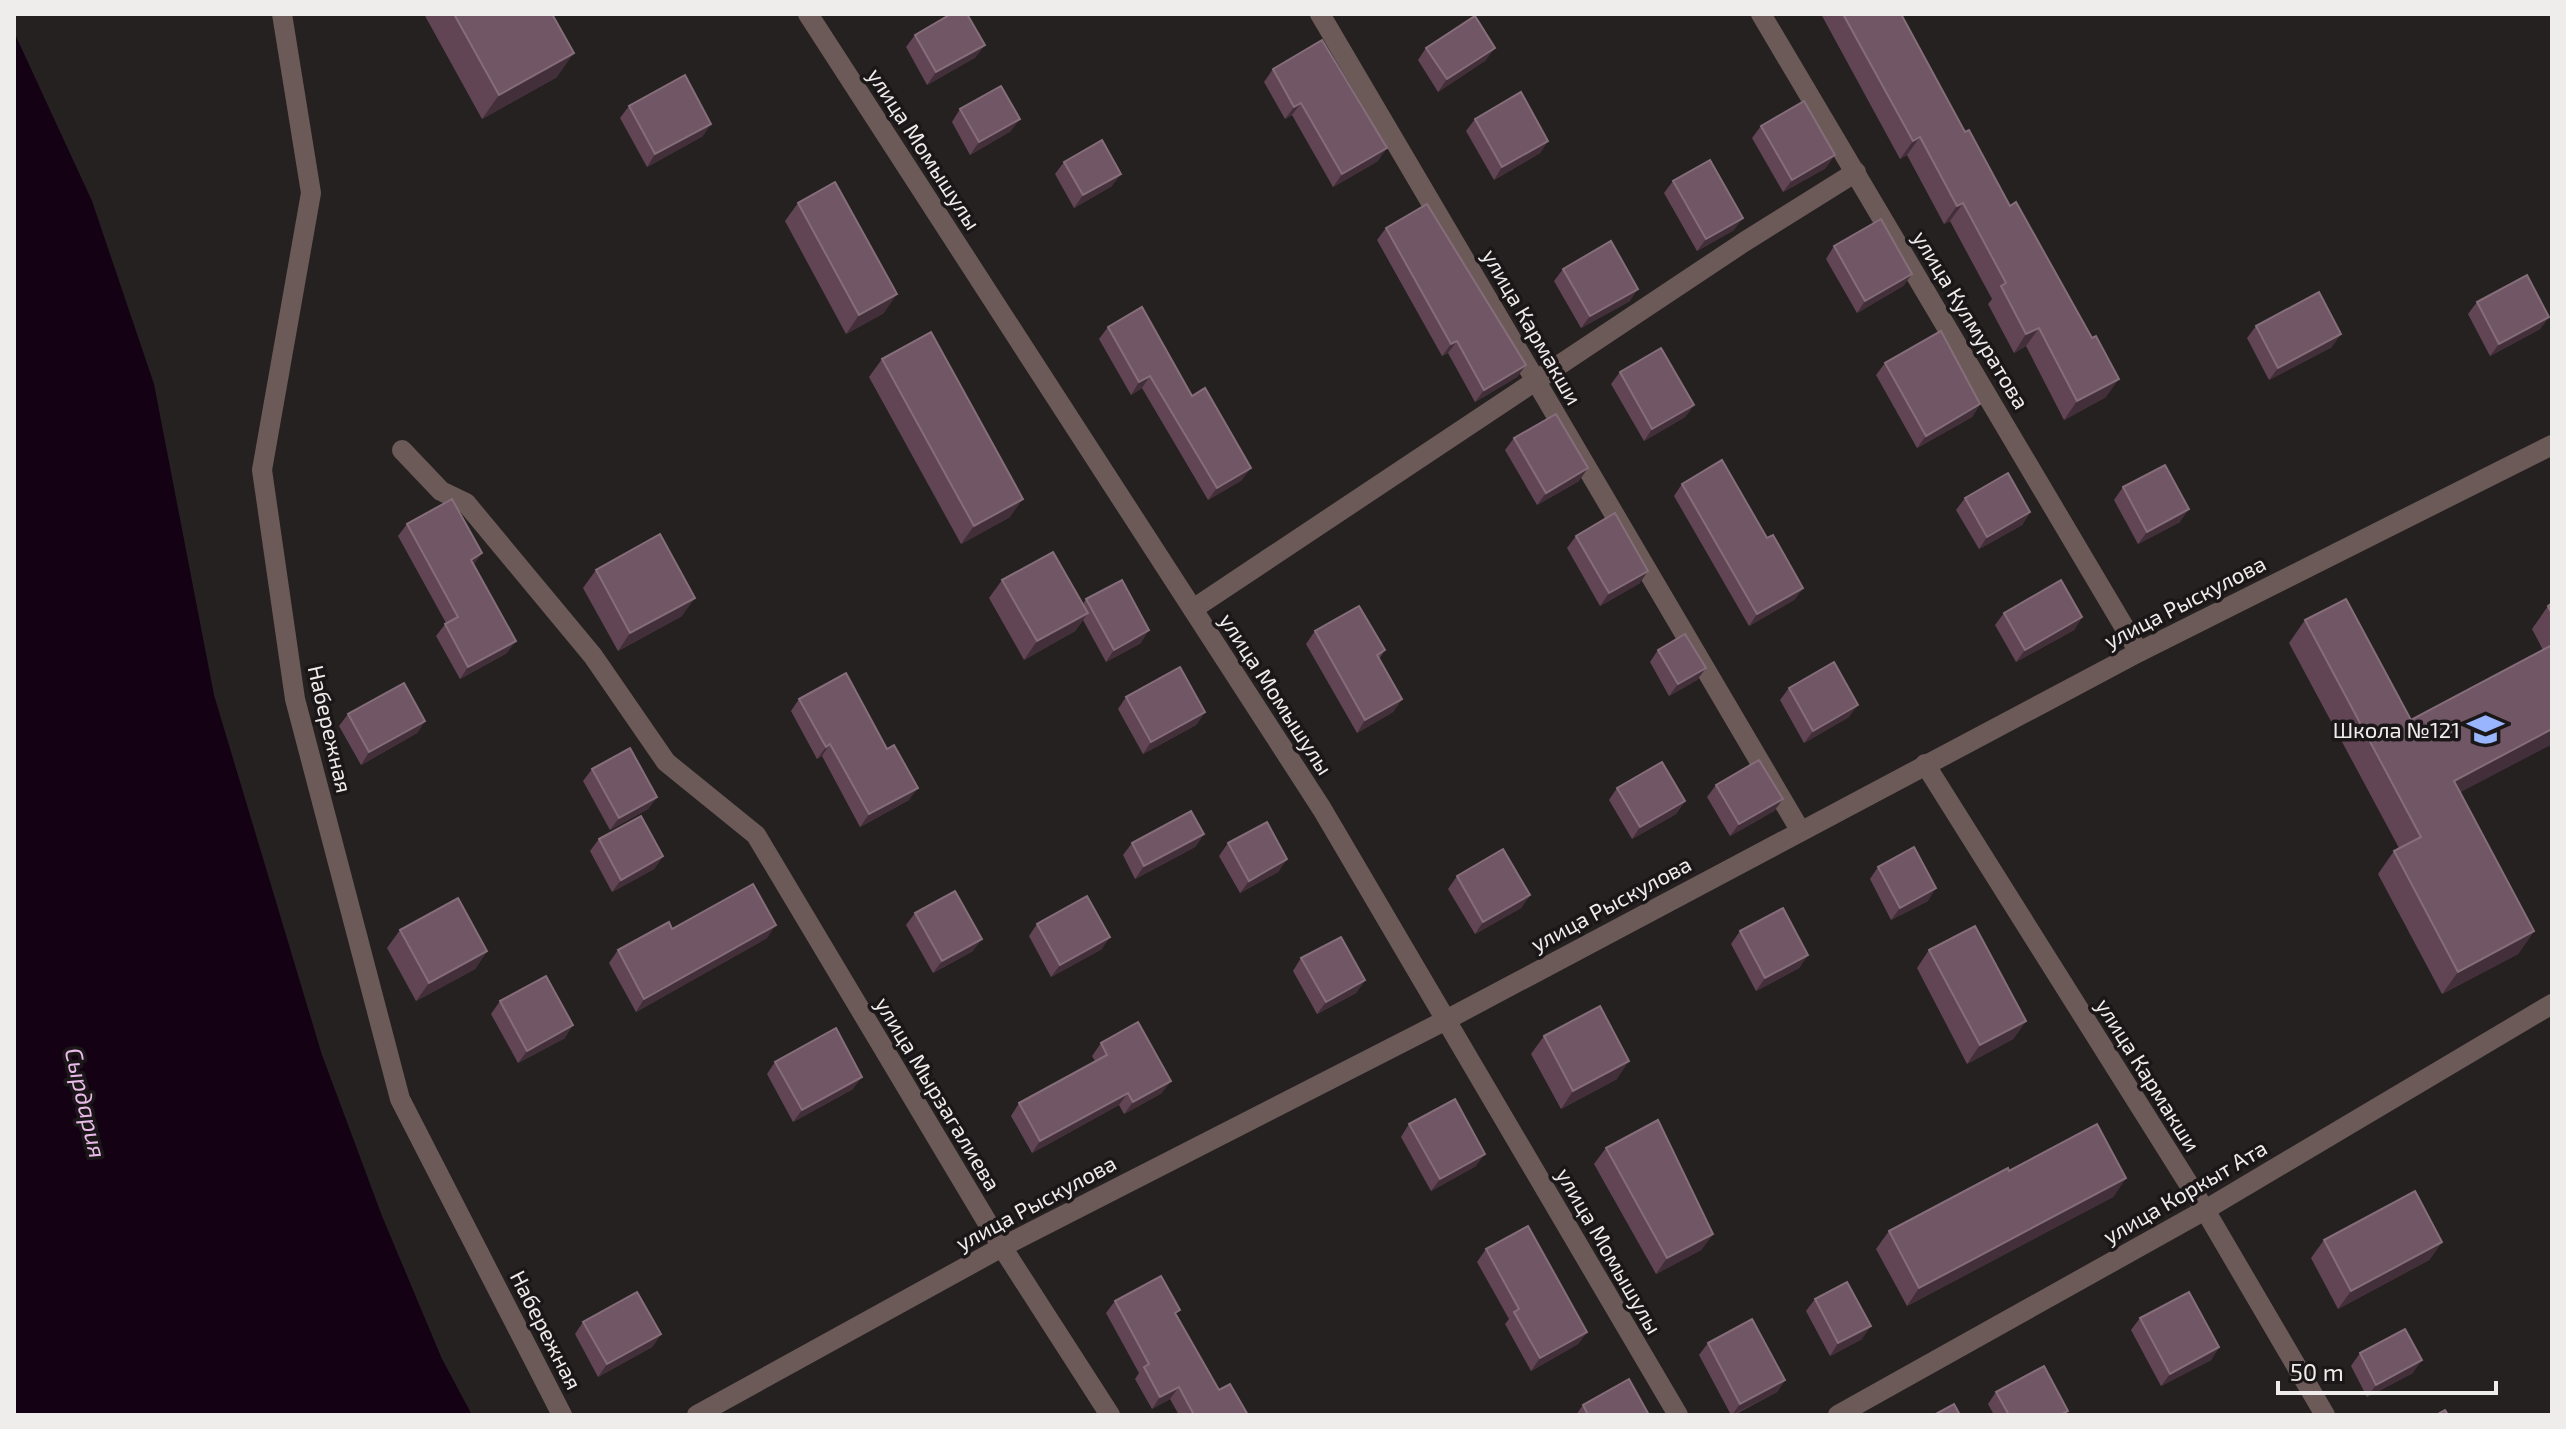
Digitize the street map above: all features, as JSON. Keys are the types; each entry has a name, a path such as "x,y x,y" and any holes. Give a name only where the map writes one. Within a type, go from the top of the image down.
{"street":[{"name":"Набережная","path":"282,14 311,193 262,470 295,699 400,1099 562,1415"},
{"name":"улица Момышулы","path":"808,14 1322,809 1678,1415"},
{"name":"улица Кармакши","path":"1320,14 1800,830"},
{"name":"улица Кулмуратова","path":"1761,14 2139,652"},
{"path":"1193,609 1744,242 1856,172"},
{"name":"улица Рыскулова","path":"697,1415 1002,1247 1446,1020 2139,652 2552,445"},
{"name":"улица Мырзагалиева","path":"402,450 441,491 466,503 593,656 666,762 756,835 1002,1247 1110,1415"},
{"name":"улица Кармакши","path":"1925,764 2205,1210 2325,1415"},
{"name":"улица Коркыт Ата","path":"1838,1415 2205,1210 2552,1004"}],"water":[{"name":"Сырдария","path":"14,32 92,201 154,384 214,695 322,1055 382,1216 442,1359 472,1415 14,1415"}],"building":[{"path":"454,14 552,14 574,53 499,95"},
{"path":"951,14 967,14 985,45 936,72 915,35"},
{"path":"1843,14 1901,14 1965,132 1969,130 2010,206 2016,202 2092,338 2096,336 2119,379 2077,401 2039,328 2026,334 2001,286 2006,283 1963,203 1957,206 1920,137 1913,141"},
{"path":"1475,16 1495,48 1447,79 1426,48"},
{"path":"1322,40 1387,148 1342,174 1301,103 1294,107 1273,69"},
{"path":"685,75 711,124 655,154 629,106"},
{"path":"1001,86 1020,119 979,142 960,109"},
{"path":"1521,92 1548,141 1502,167 1475,119"},
{"path":"1804,101 1835,155 1792,180 1761,126"},
{"path":"1102,140 1121,174 1083,195 1064,162"},
{"path":"1710,160 1743,218 1706,239 1673,181"},
{"path":"835,182 897,294 859,315 798,203"},
{"path":"1427,204 1526,365 1484,390 1457,341 1451,344 1386,228"},
{"path":"1881,219 1912,274 1865,301 1834,246"},
{"path":"1611,241 1638,289 1590,316 1563,269"},
{"path":"2527,275 2549,317 2499,344 2477,302"},
{"path":"2319,292 2341,334 2278,368 2256,326"},
{"path":"1142,307 1192,396 1205,388 1251,468 1217,488 1150,376 1139,382 1108,327"},
{"path":"1941,331 1980,404 1926,436 1885,363"},
{"path":"931,332 1023,499 974,526 882,359"},
{"path":"1661,348 1694,405 1652,429 1620,372"},
{"path":"1556,414 1588,468 1546,493 1514,438"},
{"path":"1722,460 1767,538 1773,535 1803,588 1757,614 1682,484"},
{"path":"2165,465 2189,509 2147,532 2123,487"},
{"path":"2008,473 2030,512 1987,537 1965,498"},
{"path":"452,499 482,553 471,560 516,641 468,667 445,624 458,617 407,524"},
{"path":"1615,513 1648,571 1609,593 1576,536"},
{"path":"660,534 695,598 630,633 596,570"},
{"path":"1053,552 1088,613 1037,641 1002,580"},
{"path":"1122,580 1149,630 1114,650 1086,599"},
{"path":"2061,580 2082,617 2025,650 2004,613"},
{"path":"2346,599 2411,720 2552,645 2552,729 2454,781 2534,931 2458,972 2394,851 2421,837 2305,620"},
{"path":"1359,606 1385,650 1377,655 1402,699 1365,720 1315,631"},
{"path":"1685,634 1706,668 1678,684 1658,650"},
{"path":"1834,662 1858,705 1813,731 1789,688"},
{"path":"1180,667 1205,712 1151,742 1126,697"},
{"path":"846,673 887,749 894,745 918,788 869,814 830,744 826,747 799,699"},
{"path":"404,683 425,721 369,752 348,714"},
{"path":"630,748 657,797 619,818 592,769"},
{"path":"1759,760 1783,799 1739,824 1716,785"},
{"path":"1662,762 1685,801 1640,827 1617,788"},
{"path":"1191,811 1204,834 1144,866 1132,843"},
{"path":"641,816 663,856 621,880 599,839"},
{"path":"1267,822 1287,859 1249,881 1228,843"},
{"path":"1914,847 1936,888 1900,908 1878,867"},
{"path":"1503,849 1530,895 1483,922 1457,876"},
{"path":"753,884 776,925 644,999 618,950 669,922 672,929"},
{"path":"955,891 982,939 942,961 915,913"},
{"path":"1087,896 1110,937 1060,965 1037,924"},
{"path":"458,898 487,951 429,983 400,930"},
{"path":"1783,908 1808,955 1765,978 1740,931"},
{"path":"1975,926 2026,1021 1980,1045 1929,950"},
{"path":"1341,937 1365,980 1326,1002 1301,958"},
{"path":"546,976 573,1025 527,1051 500,1001"},
{"path":"1600,1006 1629,1061 1573,1091 1544,1036"},
{"path":"1138,1022 1171,1081 1133,1102 1128,1093 1040,1141 1019,1103 1107,1055 1101,1043"},
{"path":"836,1028 862,1077 802,1110 775,1062"},
{"path":"1455,1099 1485,1154 1440,1179 1409,1124"},
{"path":"1658,1120 1713,1234 1667,1258 1606,1148"},
{"path":"2097,1124 2126,1178 1919,1288 1889,1231"},
{"path":"2415,1191 2442,1242 2351,1291 2324,1240"},
{"path":"1528,1226 1587,1332 1540,1358 1514,1312 1519,1309 1486,1249"},
{"path":"1161,1276 1180,1310 1175,1313 1219,1390 1230,1384 1248,1415 1194,1415 1179,1387 1160,1397 1144,1367 1149,1364 1115,1301"},
{"path":"1847,1282 1871,1326 1838,1343 1815,1299"},
{"path":"637,1292 661,1334 607,1364 583,1322"},
{"path":"2189,1292 2219,1347 2170,1374 2140,1318"},
{"path":"1752,1319 1785,1380 1740,1404 1708,1343"},
{"path":"2405,1329 2422,1360 2376,1385 2360,1353"},
{"path":"2044,1366 2068,1411 2060,1415 2009,1415 1996,1392"},
{"path":"1629,1379 1649,1415 1588,1415 1583,1405"},
{"path":"1954,1404 1960,1415 1934,1415"}],"place":[{"name":"Школа №121","path":"2486,730"}]}
